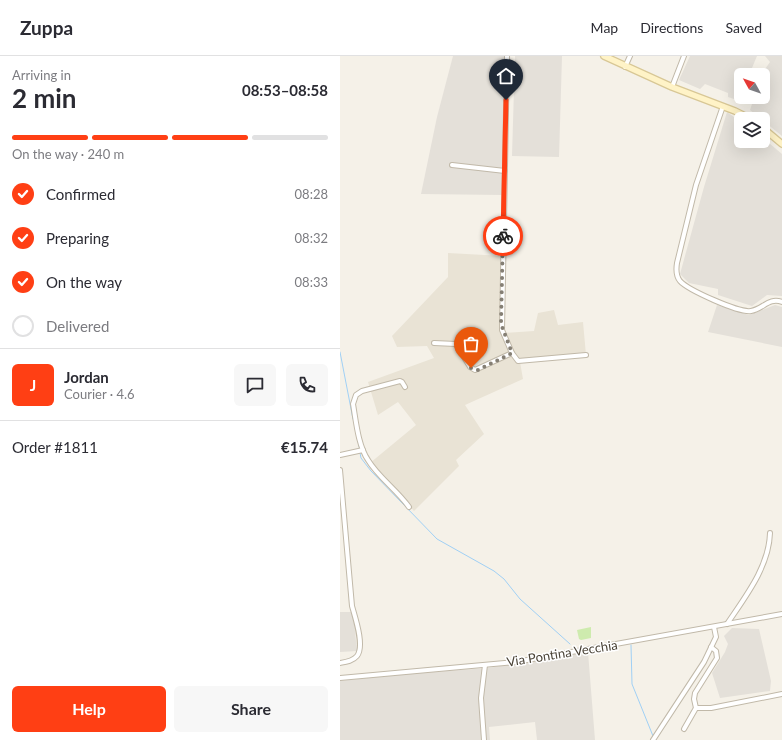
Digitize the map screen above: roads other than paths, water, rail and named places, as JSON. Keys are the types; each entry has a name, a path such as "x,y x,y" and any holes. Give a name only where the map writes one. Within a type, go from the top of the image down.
{"main road":[{"path":"604,56 625,67 735,112"},
{"path":"770,134 782,144"}],"street":[{"path":"507,56 506,171 501,324 512,353 519,361 586,355"},
{"path":"625,67 630,56"},
{"path":"672,87 684,56"},
{"path":"723,106 696,185 677,263 678,277 686,286 713,300 746,311 753,310 772,300 782,302"},
{"path":"452,165 506,171"},
{"path":"434,342 456,344 470,367 475,370 512,353"},
{"path":"405,388 400,381 361,391 355,396 354,405 363,450 373,468 390,484 409,507"},
{"path":"340,455 363,450"},
{"path":"340,470 352,606 357,618 360,649 354,659 340,663"},
{"path":"727,624 757,576 768,550 770,533"},
{"name":"Via Pontina Vecchia","path":"340,678 485,666 547,657 782,614"},
{"path":"653,740 700,670 712,647 716,634 714,627"},
{"path":"684,729 696,708 694,698 695,693 717,658 716,651 712,647"},
{"path":"484,740 481,698 485,666"},
{"path":"696,708 711,708 782,694"}],"waterway":[{"path":"340,352 353,419"},
{"path":"358,441 360,450"},
{"path":"360,453 361,458 371,471 437,539 494,571 504,579 520,599 570,644"},
{"path":"631,645 632,684 653,736"}]}
